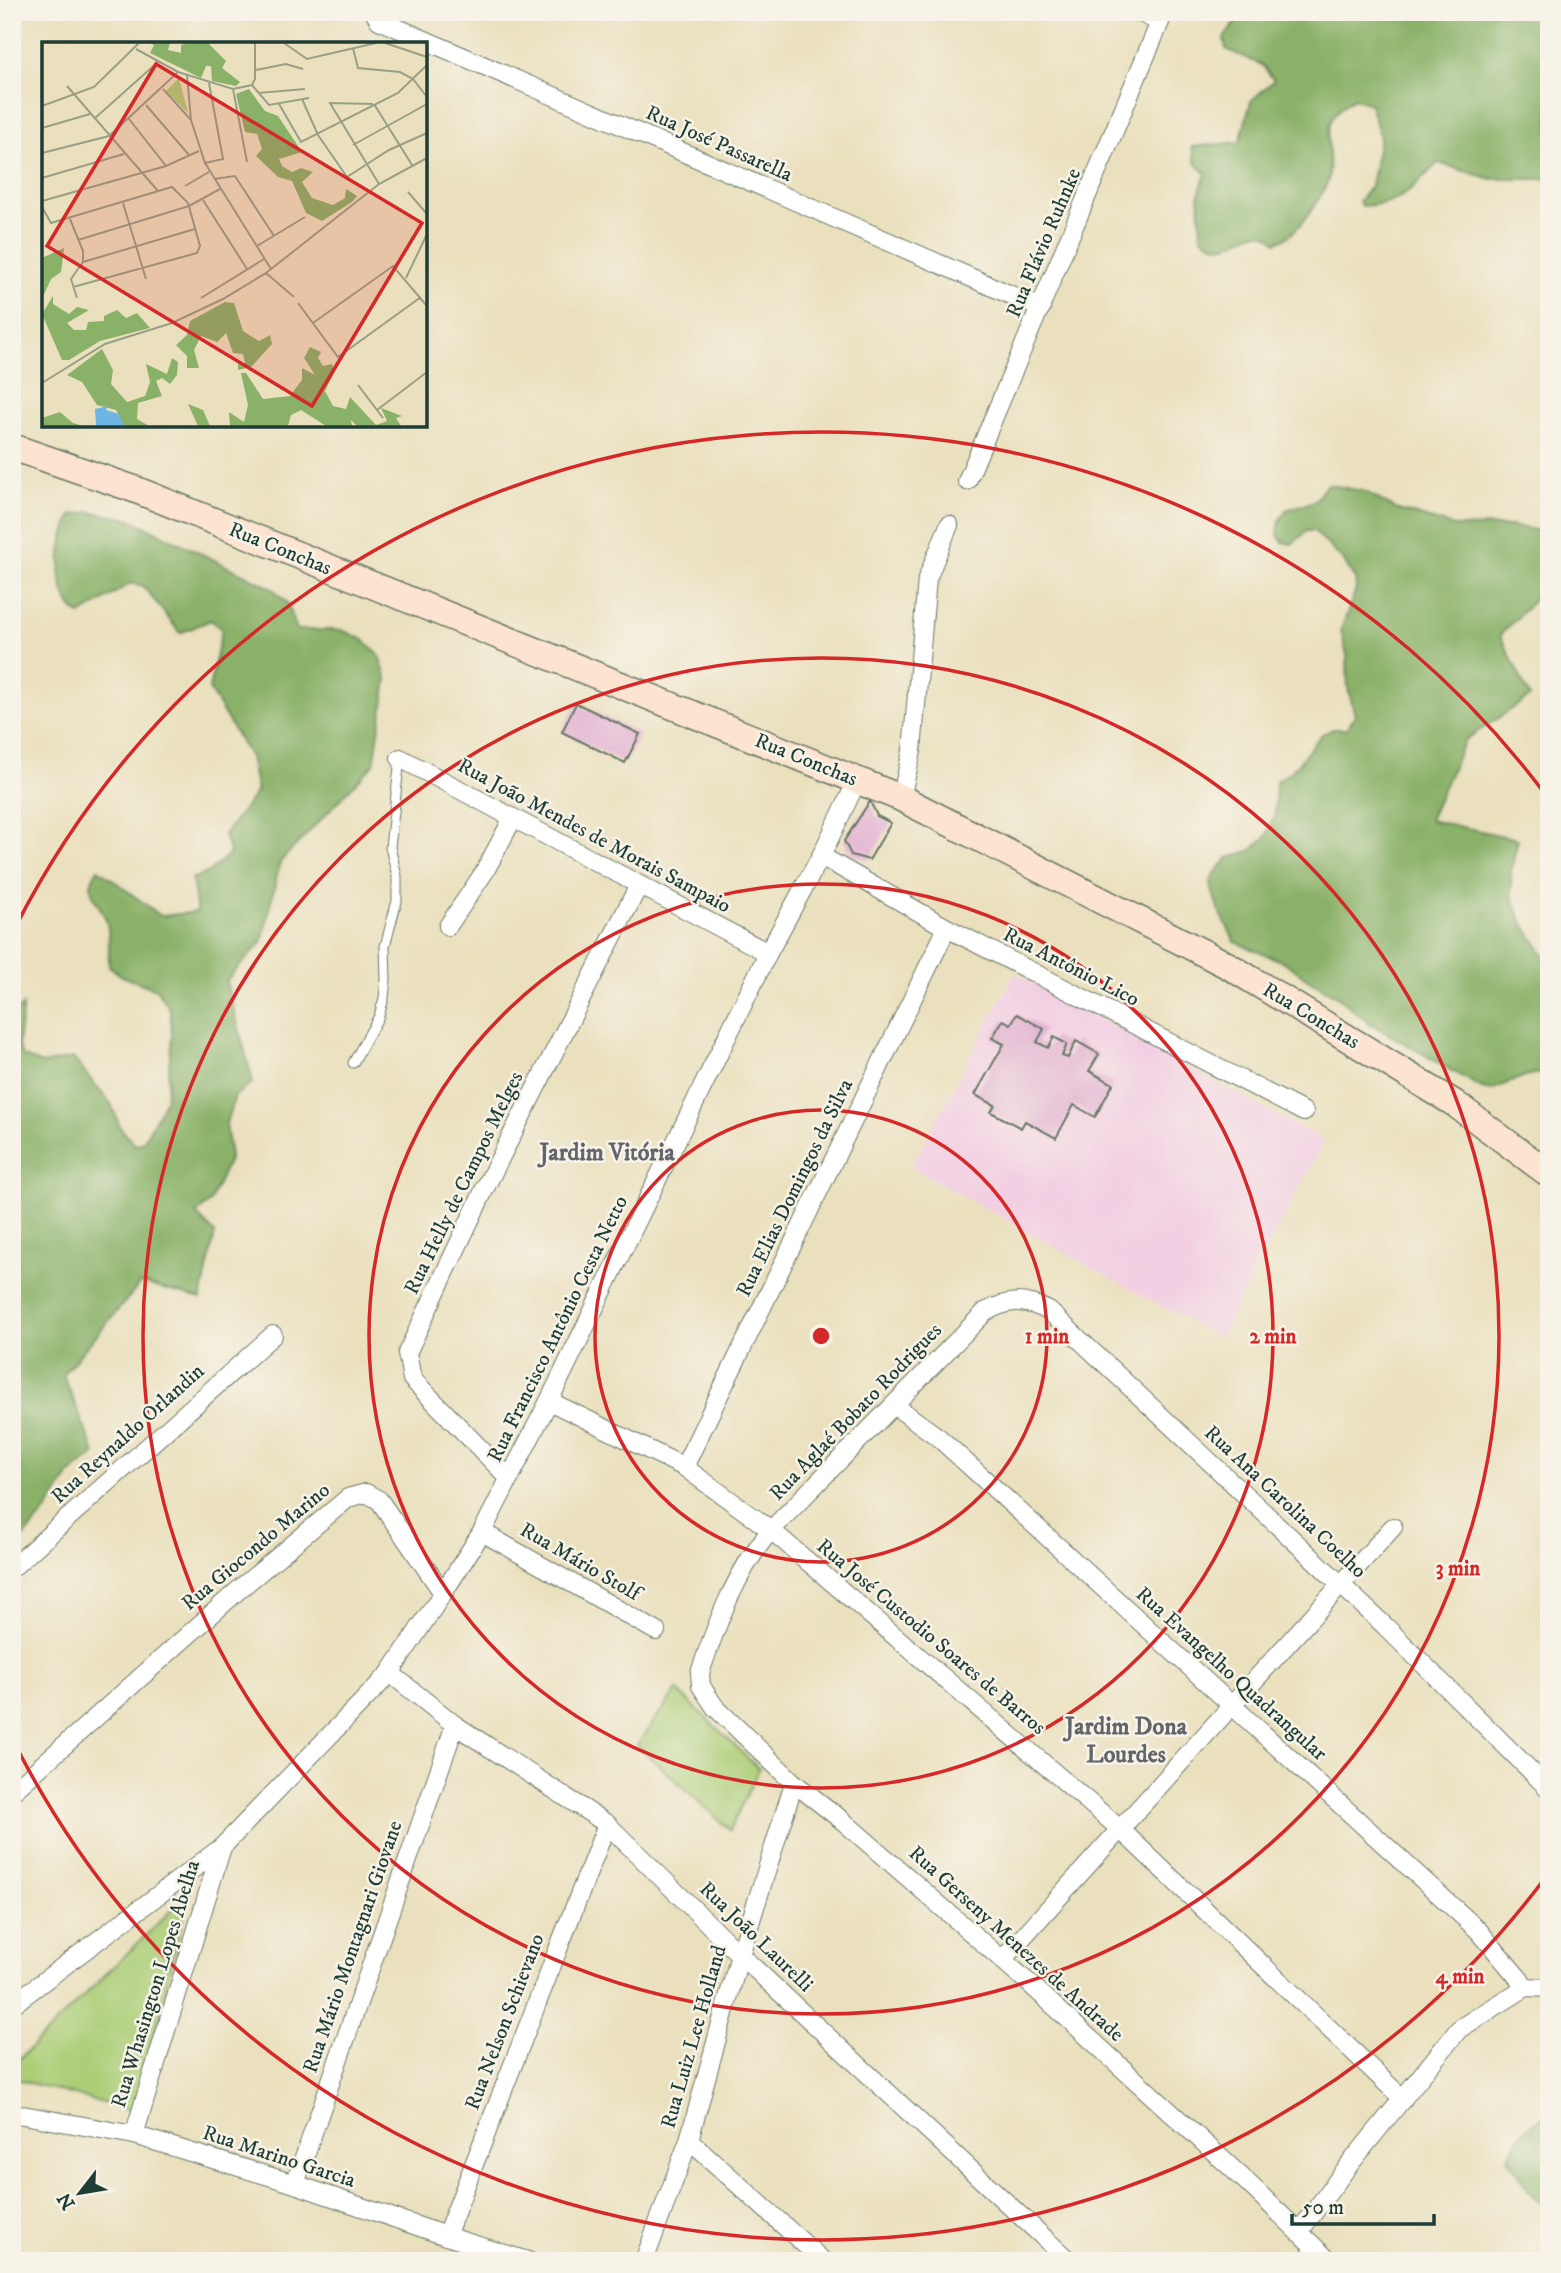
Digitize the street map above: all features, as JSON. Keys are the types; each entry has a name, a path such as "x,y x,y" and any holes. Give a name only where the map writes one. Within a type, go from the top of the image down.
{"main road":[{"name":"Rua Conchas","path":"12,447 134,489 901,797 1229,966 1454,1103 1549,1174"}],"street":[{"name":"Rua Flávio Ruhnke","path":"967,481 1160,22 1138,12"},
{"name":"Rua José Passarella","path":"377,16 1041,309"},
{"path":"901,797 912,751 928,579 949,525"},
{"name":"Rua João Mendes de Morais Sampaio","path":"400,758 768,953"},
{"name":"Rua Francisco Antônio Cesta Netto","path":"443,1592 482,1532 549,1401 768,953 821,856 857,781"},
{"path":"448,926 485,871 513,818"},
{"name":"Rua Antônio Lico","path":"821,856 947,928 1304,1112"},
{"name":"Rua Helly de Campos Melges","path":"509,1478 411,1380 407,1353 487,1184 639,885"},
{"name":"Rua Elias Domingos da Silva","path":"684,1467 947,928"},
{"name":"Rua Ana Carolina Coelho","path":"972,1324 985,1312 1000,1304 1034,1304 1049,1311 1340,1585 1549,1789"},
{"name":"Rua Aglaé Bobato Rodrigues","path":"708,1651 746,1562 771,1530 895,1406 972,1324"},
{"name":"Rua Reynaldo Orlandin","path":"12,1568 273,1335"},
{"name":"Rua José Custodio Soares de Barros","path":"549,1401 684,1467 771,1530 1120,1829 1404,2099"},
{"name":"Rua Evangelho Quadrangular","path":"895,1406 938,1437 1479,1931 1526,1987"},
{"name":"Rua Giocondo Marino","path":"12,1792 242,1587 348,1498 366,1493 379,1500 443,1592"},
{"path":"1002,1960 1393,1527"},
{"name":"Rua Mário Stolf","path":"482,1532 656,1630"},
{"path":"12,2005 222,1847 390,1673 443,1592"},
{"name":"Rua Gerseny Menezes de Andrade","path":"708,1651 701,1673 701,1686 715,1707 794,1783 843,1821 1002,1960 1329,2261"},
{"name":"Rua João Laurelli","path":"390,1673 454,1725 607,1824 740,1955 1069,2261"},
{"name":"Rua Mário Montagnari Giovane","path":"295,2184 454,1725"},
{"name":"Rua Luiz Lee Holland","path":"644,2261 689,2140 740,1955 794,1783"},
{"name":"Rua Nelson Schievano","path":"446,2236 607,1824"},
{"name":"Rua Whasington Lopes Abelha","path":"134,2135 222,1847"},
{"path":"1299,2232 1349,2165 1459,2029 1526,1987 1549,1988"},
{"name":"Rua Marino Garcia","path":"12,2113 134,2135 295,2184 528,2261"},
{"path":"689,2140 822,2261"}],"lane":[{"path":"354,1063 379,1016 384,998 385,946 397,901 397,876 390,847 400,758"}],"shaded area":[{"path":"1015,973 1324,1141 1219,1338 911,1167"}],"green space":[{"path":"1244,12 1549,12 1549,179 1491,179 1438,163 1413,188 1397,199 1362,206 1359,201 1371,186 1380,137 1370,104 1354,98 1342,106 1330,123 1328,181 1314,207 1296,229 1288,237 1276,242 1267,234 1258,233 1232,243 1212,244 1201,236 1199,194 1206,173 1195,162 1192,147 1240,142 1251,101 1274,80 1262,65 1226,49 1224,38"},
{"path":"1327,484 1366,492 1395,509 1457,527 1511,526 1549,532 1549,585 1500,635 1530,697 1465,740 1429,820 1518,839 1511,870 1511,893 1521,920 1549,963 1549,1071 1525,1076 1491,1090 1482,1088 1368,1022 1337,996 1284,962 1235,942 1218,908 1211,886 1212,877 1228,858 1252,850 1266,837 1275,814 1276,781 1292,771 1322,734 1333,729 1347,729 1355,715 1348,688 1347,655 1341,630 1356,589 1355,579 1343,560 1314,531 1307,531 1292,544 1283,542 1278,535 1280,520 1286,510 1315,501"},
{"path":"90,512 130,519 272,588 288,604 297,630 342,630 364,640 379,655 387,680 374,764 280,862 262,942 226,981 253,1082 235,1096 226,1123 230,1157 210,1202 196,1214 215,1233 201,1299 141,1283 63,1374 95,1454 70,1474 45,1513 12,1550 12,1015 23,1005 18,1045 22,1056 42,1064 73,1058 111,1104 121,1129 135,1145 143,1142 166,1099 172,1035 170,1009 156,989 122,976 109,966 108,925 91,890 93,877 98,869 161,916 197,912 192,879 209,872 230,854 224,835 257,791 250,757 209,689 222,630 211,620 180,633 143,586 131,583 80,615 71,606 61,582 63,540 72,515"},
{"path":"677,1690 759,1769 730,1830 637,1745"},
{"path":"189,1893 136,2112 12,2078 12,2066"},
{"path":"1549,2114 1549,2209 1532,2196 1508,2158 1524,2131"}],"building":[{"path":"576,703 640,734 625,763 562,732"},
{"path":"870,801 877,816 891,823 869,860 851,855 844,841"},
{"path":"1017,1014 1044,1029 1037,1042 1048,1048 1054,1037 1067,1044 1062,1056 1068,1058 1076,1041 1099,1054 1089,1071 1113,1084 1095,1117 1074,1105 1056,1138 1025,1121 1021,1128 991,1112 995,1105 975,1095 1004,1044 992,1038 1003,1020 1011,1024"}],"district":[{"name":"Jardim Vitória","path":"607,1153"},
{"name":"Jardim Dona Lourdes","path":"1126,1741"}]}
